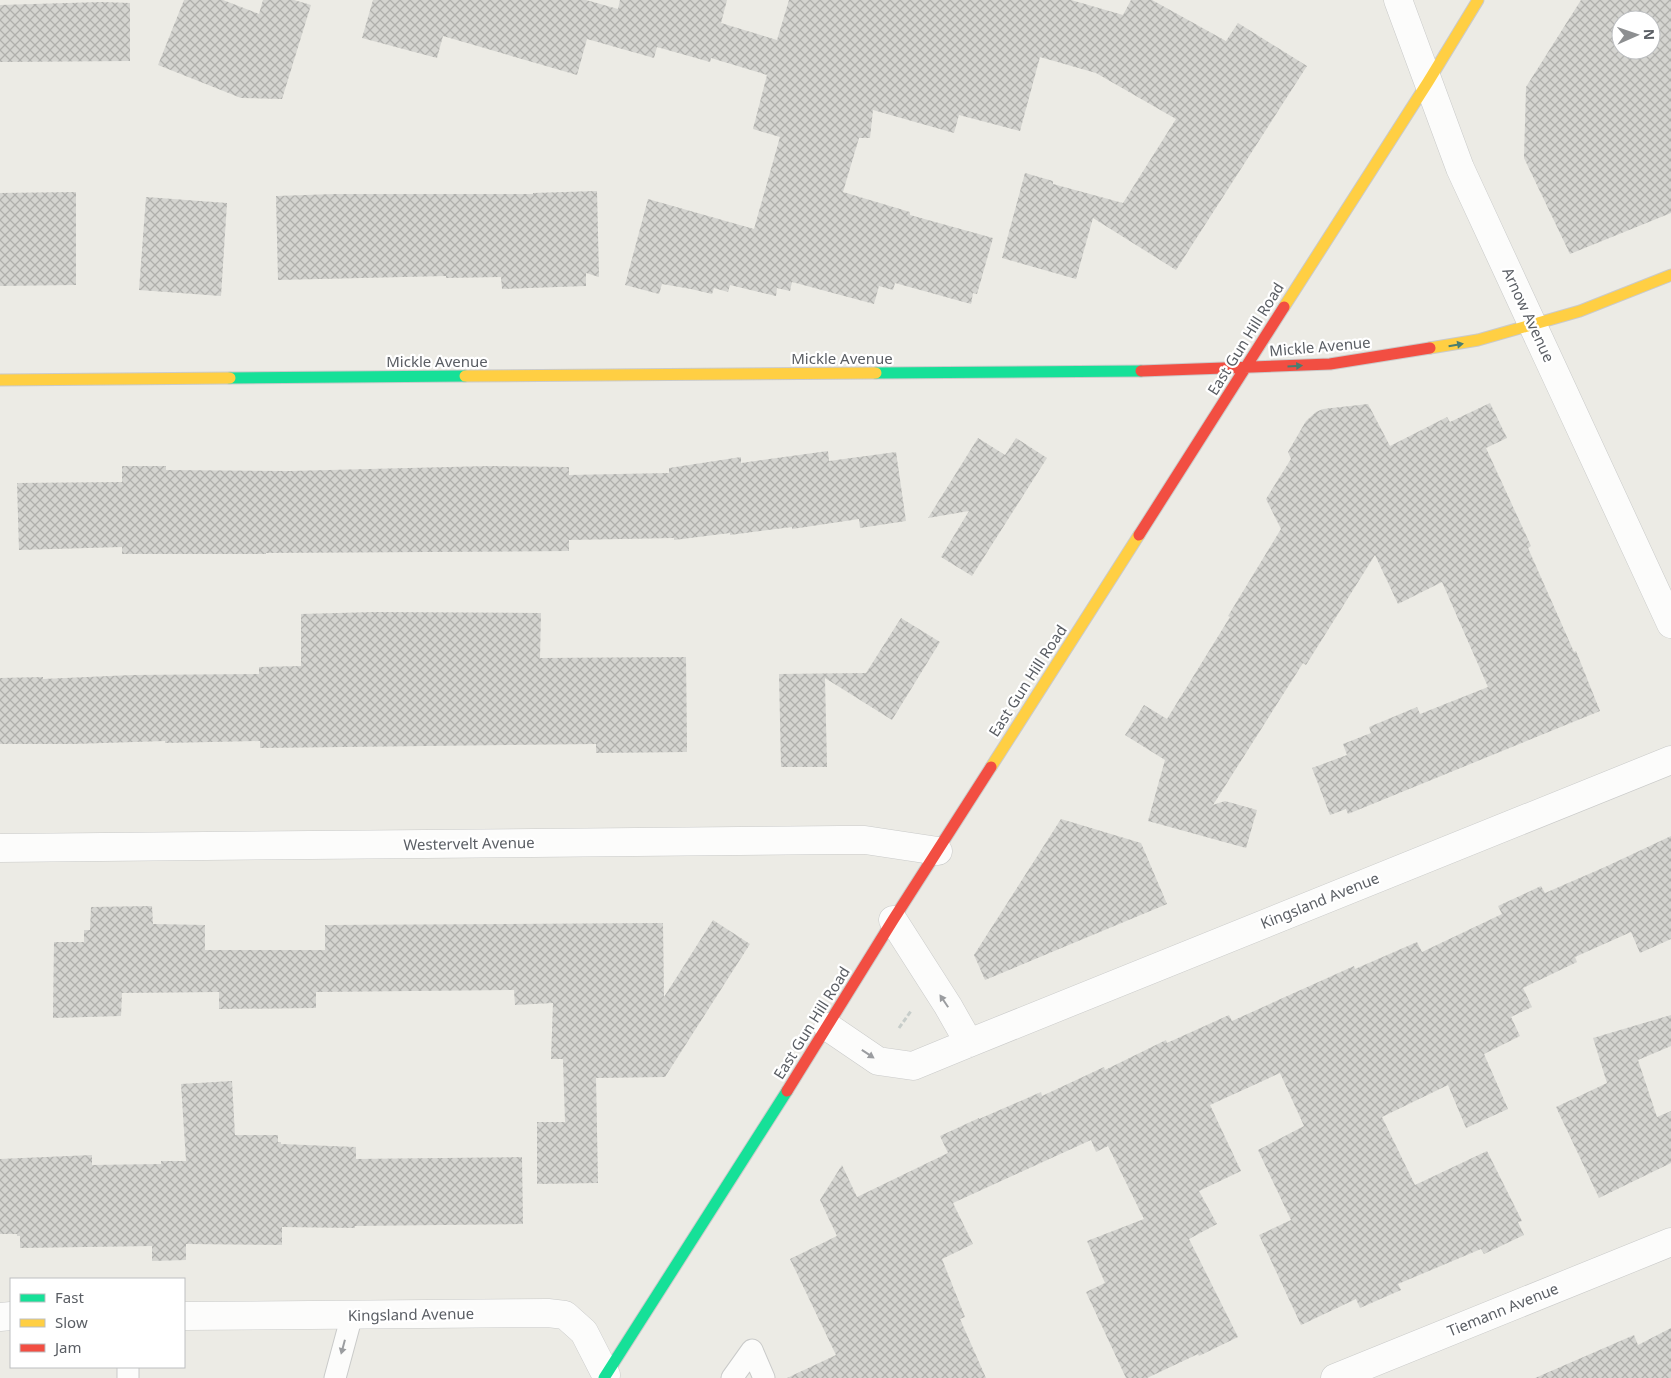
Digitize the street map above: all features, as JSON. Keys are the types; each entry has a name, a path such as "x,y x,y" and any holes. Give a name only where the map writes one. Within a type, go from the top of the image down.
{"street":[{"name":"Arnow Avenue","path":"1398,0 1460,168 1671,624"},
{"name":"East Gun Hill Road","path":"605,1377 828,1027 893,920 1246,368 1389,140 1428,82 1478,0"},
{"name":"Mickle Avenue","path":"0,380 1118,372 1330,364 1464,343 1533,326 1580,311 1671,275"},
{"name":"Kingsland Avenue","path":"828,1027 878,1061 913,1066 1671,760"},
{"name":"Westervelt Avenue","path":"0,848 865,840 938,851"},
{"path":"893,920 948,1006 969,1043"},
{"name":"Tiemann Avenue","path":"1335,1378 1671,1242"},
{"name":"Kingsland Avenue","path":"185,1316 532,1313 565,1315 584,1332 605,1377"}],"lane":[{"path":"335,1378 352,1315"},
{"path":"732,1378 752,1350 764,1378"}],"path":[{"path":"897,1031 912,1010"}],"building":[{"path":"184,0 223,0 259,14 263,0 294,0 311,5 282,99 241,98 158,65"},
{"path":"373,0 586,0 618,9 620,0 727,0 721,23 777,40 789,0 1071,0 1123,15 1131,0 1152,0 1226,41 1238,23 1307,66 1176,270 1093,218 1076,279 1002,258 1025,173 1053,181 1053,184 1123,203 1176,119 1096,73 1040,57 1020,131 959,115 954,133 873,110 870,138 859,138 843,192 910,212 910,215 993,238 977,294 973,293 971,304 895,283 893,290 879,286 874,304 792,282 790,291 777,288 776,296 730,285 728,292 714,288 712,294 662,284 659,294 625,285 648,199 754,229 780,137 753,129 767,75 711,58 710,62 657,47 654,58 587,39 577,75 443,36 437,58 362,38"},
{"path":"1581,0 1671,0 1671,213 1570,254 1524,158 1526,87"},
{"path":"130,3 130,61 0,62 0,5"},
{"path":"597,191 599,277 586,273 586,286 502,289 501,277 446,278 446,276 278,280 276,196 334,194 533,194"},
{"path":"76,192 76,285 0,286 0,193"},
{"path":"146,197 227,203 221,296 139,290"},
{"path":"1490,403 1507,438 1486,448 1531,546 1528,548 1574,652 1576,651 1600,711 1348,814 1346,809 1330,815 1312,768 1347,755 1343,744 1371,733 1369,727 1417,707 1420,714 1488,687 1442,582 1398,604 1375,555 1306,665 1303,663 1213,805 1225,801 1257,810 1246,848 1148,821 1165,760 1125,735 1144,705 1167,719 1230,617 1228,616 1281,529 1266,499 1291,459 1288,452 1306,421 1316,412 1323,409 1368,404 1390,446 1447,417 1450,422"},
{"path":"978,438 1005,455 1016,438 1047,458 972,576 941,557 969,511 928,518"},
{"path":"828,451 829,461 896,452 906,521 860,528 859,519 792,529 792,527 674,540 674,538 569,540 569,551 122,554 122,547 19,550 17,483 122,482 122,466 166,466 166,470 289,471 490,466 569,467 569,475 669,473 669,468 741,457 741,463"},
{"path":"375,612 541,613 540,658 686,657 687,752 596,753 596,744 260,748 260,741 0,744 0,678 43,677 43,679 132,675 259,674 259,667 301,666 301,614"},
{"path":"901,618 940,642 892,720 825,678 827,767 781,767 779,674 866,673"},
{"path":"1061,819 1141,843 1167,904 985,980 974,955"},
{"path":"1671,836 1671,939 1640,953 1631,932 1575,957 1577,962 1523,988 1532,1007 1511,1017 1520,1036 1484,1054 1508,1109 1466,1128 1448,1085 1382,1117 1415,1185 1487,1151 1522,1221 1518,1222 1524,1235 1484,1254 1481,1249 1398,1284 1401,1290 1360,1308 1356,1299 1301,1325 1259,1235 1291,1220 1258,1150 1304,1126 1280,1073 1210,1105 1241,1171 1199,1191 1217,1224 1189,1239 1238,1337 1147,1378 1126,1378 1086,1292 1105,1283 1087,1241 1144,1219 1108,1146 1096,1152 1091,1140 953,1203 973,1244 942,1259 965,1317 960,1319 986,1378 787,1378 836,1355 790,1259 837,1236 820,1200 842,1165 857,1197 948,1153 940,1136 979,1118 1041,1092 1042,1096 1104,1067 1105,1070 1166,1040 1167,1043 1229,1015 1232,1021 1354,966 1355,969 1417,942 1422,952 1502,914 1498,906 1541,886 1545,893"},
{"path":"152,906 153,924 205,925 205,950 325,950 325,925 663,923 664,997 713,920 750,944 665,1077 596,1078 598,1183 537,1184 537,1122 565,1122 563,1059 551,1059 553,1003 515,1005 514,990 316,992 316,1008 219,1009 219,992 122,993 121,1016 53,1018 54,942 84,942 84,930 90,930 91,907"},
{"path":"1671,1015 1671,1046 1638,1060 1657,1117 1671,1111 1671,1163 1599,1198 1556,1107 1607,1083 1593,1038"},
{"path":"232,1081 235,1135 278,1135 278,1142 281,1142 281,1144 356,1147 356,1159 522,1157 523,1224 355,1226 355,1228 282,1227 282,1245 186,1244 186,1260 152,1261 152,1246 20,1248 20,1236 17,1236 17,1234 0,1234 0,1159 92,1155 92,1165 161,1164 161,1161 186,1161 181,1084"},
{"path":"1671,1328 1671,1378 1535,1378 1634,1335 1638,1345"}],"traffic: fast":[{"path":"876,373 1141,371"},
{"path":"230,378 465,376"},
{"path":"604,1378 787,1091"}],"traffic: slow":[{"path":"1284,307 1428,82 1478,0"},
{"path":"1430,348 1478,340 1580,311 1671,275"},
{"path":"465,376 876,373"},
{"path":"0,380 230,378"},
{"path":"991,767 1139,535"}],"traffic: jam":[{"path":"1139,535 1284,307"},
{"path":"1141,371 1330,364 1430,348"},
{"path":"787,1091 991,767"}]}
